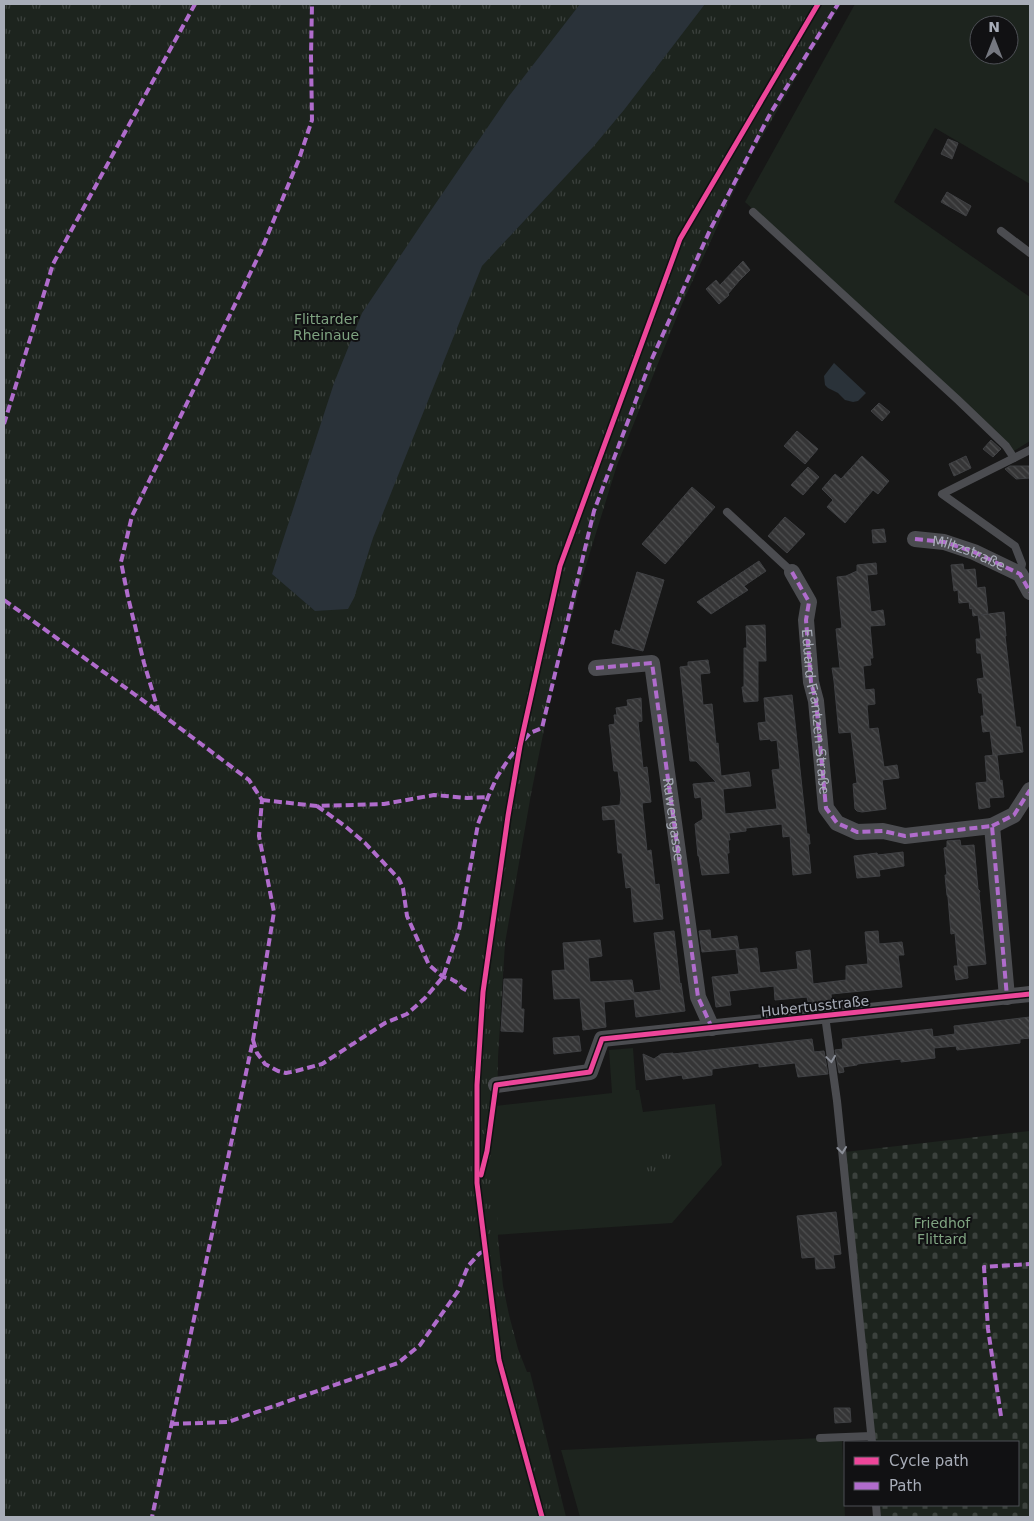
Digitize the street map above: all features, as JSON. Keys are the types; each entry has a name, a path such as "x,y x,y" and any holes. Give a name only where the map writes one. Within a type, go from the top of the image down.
{"street":[{"name":"Miltzstraße","path":"915,539 944,542 974,552 1020,574 1030,592"},
{"name":"Eduard-Frantzen-Straße","path":"792,572 809,602 806,620 811,682 816,701 826,808 837,823 857,832 882,831 905,836 992,826"},
{"name":"Ruwergasse","path":"596,668 652,663 698,997 712,1028"},
{"path":"1007,997 992,826 1014,815 1030,790"},
{"name":"Hubertusstraße","path":"496,1085 590,1072 602,1039 1030,994"}],"lane":[{"path":"753,212 958,400 1006,446 1014,458"},
{"path":"1001,231 1030,253"},
{"name":"Miltzstraße","path":"1020,574 1022,564 1015,546 942,494 1030,450"},
{"path":"727,512 792,572"},
{"path":"820,1438 871,1439 837,1101 825,1016"}],"green space":[{"name":"Flittarder Rheinaue","path":"4,4 841,4 750,158 728,203 682,304 617,465 583,575 553,685 531,794 505,943 498,1057 496,1185 498,1238 503,1286 509,1315 518,1349 527,1372 530,1372 566,1517 4,1517"},
{"path":"855,4 1030,4 1030,184 935,128 894,202 1030,297 1030,441 1011,453 745,202"},
{"path":"633,1048 636,1090 639,1090 643,1112 715,1104 722,1165 672,1223 494,1235 495,1106 612,1093 609,1050"},
{"name":"Friedhof Flittard","path":"1030,1131 1030,1517 881,1517 880,1506 1019,1506 1019,1441 874,1441 845,1152"},
{"path":"670,1147 675,1172 644,1177 641,1154"},
{"path":"842,1437 845,1517 580,1517 561,1450"}],"shaded area":[{"path":"580,4 705,4 624,110 593,147 482,266 373,538 354,598 348,609 315,611 272,574 334,383 362,313 509,96"},
{"path":"834,363 866,393 858,401 845,400 825,385 824,376"}],"building":[{"path":"948,139 958,143 952,159 941,154"},
{"path":"947,192 971,206 966,216 941,202"},
{"path":"743,261 750,270 719,304 706,289 716,280 720,285"},
{"path":"879,403 890,412 882,421 871,411"},
{"path":"797,431 818,449 805,464 784,446"},
{"path":"991,440 1001,449 993,457 983,449"},
{"path":"862,456 889,481 878,494 873,490 845,523 827,507 833,500 822,489 835,474 841,479"},
{"path":"966,456 971,468 954,476 949,464"},
{"path":"1010,466 1030,466 1030,478 1016,479 1005,469"},
{"path":"808,467 819,477 803,495 791,485"},
{"path":"692,487 715,507 665,564 642,544"},
{"path":"785,517 805,534 787,553 768,536"},
{"path":"884,529 886,542 873,543 872,530"},
{"path":"759,561 766,571 744,586 748,590 711,614 697,602"},
{"path":"876,563 877,574 867,575 871,612 883,610 885,625 870,626 873,658 870,658 871,665 863,666 865,690 874,689 875,704 867,705 869,729 878,728 884,767 897,765 899,778 882,780 886,809 862,812 855,809 853,784 857,783 851,732 839,733 832,668 840,668 836,629 842,628 837,577 846,576 857,571 857,565"},
{"path":"963,564 964,570 975,569 977,588 985,587 988,614 981,615 1004,612 1016,727 1020,727 1023,752 997,755 1004,797 989,798 990,807 979,809 976,783 987,782 985,756 995,755 993,755 990,731 983,732 981,716 984,716 982,693 979,693 977,679 984,678 981,653 977,653 976,639 981,639 978,615 973,616 969,602 959,603 958,590 954,591 951,565"},
{"path":"637,572 664,580 643,651 612,643 615,630 620,632"},
{"path":"765,625 766,661 758,661 758,701 744,702 742,687 744,687 744,648 747,648 746,626"},
{"path":"708,660 710,673 700,674 703,705 712,704 721,776 749,772 751,786 723,789 725,814 777,809 772,770 780,769 777,740 760,740 758,723 766,722 764,698 792,695 807,834 809,834 810,844 808,844 811,873 793,875 790,836 783,837 782,824 746,828 746,831 729,833 729,853 727,853 729,873 702,875 695,824 703,819 701,797 695,798 693,784 716,782 696,761 690,761 680,667 688,666 688,662"},
{"path":"641,698 642,721 638,722 643,768 647,767 651,802 642,803 647,851 651,850 655,885 659,884 663,919 634,922 631,887 626,888 622,853 618,853 615,819 603,820 602,807 620,805 621,794 618,771 614,771 609,725 615,724 614,715 617,715 616,708 628,706 627,700"},
{"path":"960,840 961,846 974,845 986,964 967,966 968,978 956,980 954,966 958,966 955,933 951,934 944,848 947,847 947,841"},
{"path":"903,852 904,866 879,870 880,876 857,878 854,856"},
{"path":"710,930 711,939 737,936 739,949 702,952 699,931"},
{"path":"674,931 685,1011 636,1017 634,999 604,1002 606,1027 583,1030 580,998 554,999 552,971 565,970 563,943 600,940 602,956 588,958 590,982 632,980 634,993 661,990 654,933"},
{"path":"878,931 879,944 902,942 904,955 898,955 902,987 831,994 832,1004 809,1006 807,997 775,1000 774,986 729,991 731,1005 716,1007 712,977 739,974 736,950 757,948 760,973 798,969 796,952 810,950 813,984 846,980 846,966 868,964 865,932"},
{"path":"504,979 522,979 521,1009 524,1009 523,1032 501,1031"},
{"path":"1030,1017 1030,1038 1020,1039 1020,1043 957,1050 956,1046 934,1048 935,1058 901,1062 901,1059 857,1064 843,1067 844,1072 839,1073 835,1050 843,1049 842,1039 932,1029 933,1037 955,1034 954,1026"},
{"path":"579,1036 581,1051 554,1054 553,1038"},
{"path":"812,1039 814,1052 824,1051 828,1074 798,1077 795,1063 759,1067 759,1063 712,1069 712,1075 683,1079 682,1075 646,1080 643,1054 654,1059 661,1054"},
{"path":"836,1212 841,1254 833,1255 835,1268 816,1269 815,1257 802,1258 797,1216"},
{"path":"834,1408 850,1408 851,1422 835,1423"}],"marked path":[{"path":"4,424 53,264 195,4"},
{"path":"159,713 144,663 121,562 132,516 261,251 299,159 312,120 312,4"},
{"path":"253,1040 257,1053 265,1064 278,1071 286,1073 322,1064 385,1023 407,1014 425,998 443,977 459,930 478,824 497,777 510,757 530,733 542,728 594,511 650,363 710,230 770,114 838,4"},
{"path":"915,539 944,542 974,552 1020,574 1030,592"},
{"path":"792,572 809,602 806,620 811,682 816,701 826,808 837,823 857,832 883,831 905,836 992,826 1007,997"},
{"path":"4,600 249,780 262,800 259,836 274,912 253,1040 152,1517"},
{"path":"596,668 652,663 698,997 712,1028 710,1028"},
{"path":"992,826 1014,815 1030,790"},
{"path":"262,800 317,806 384,804 434,795 467,798 488,797"},
{"path":"317,806 365,843 399,879 403,888 407,916 429,965 443,977 451,979 468,991"},
{"path":"171,1424 228,1422 398,1363 420,1345 458,1291 468,1266 480,1253 485,1251"},
{"path":"1001,1416 988,1329 984,1267 1030,1264"}],"cycle path":[{"path":"542,1517 499,1360 477,1183 477,1085 483,992 520,746 560,566 680,239 818,4"},
{"path":"481,1175 487,1151 496,1085 590,1072 602,1039 1030,994"}]}
